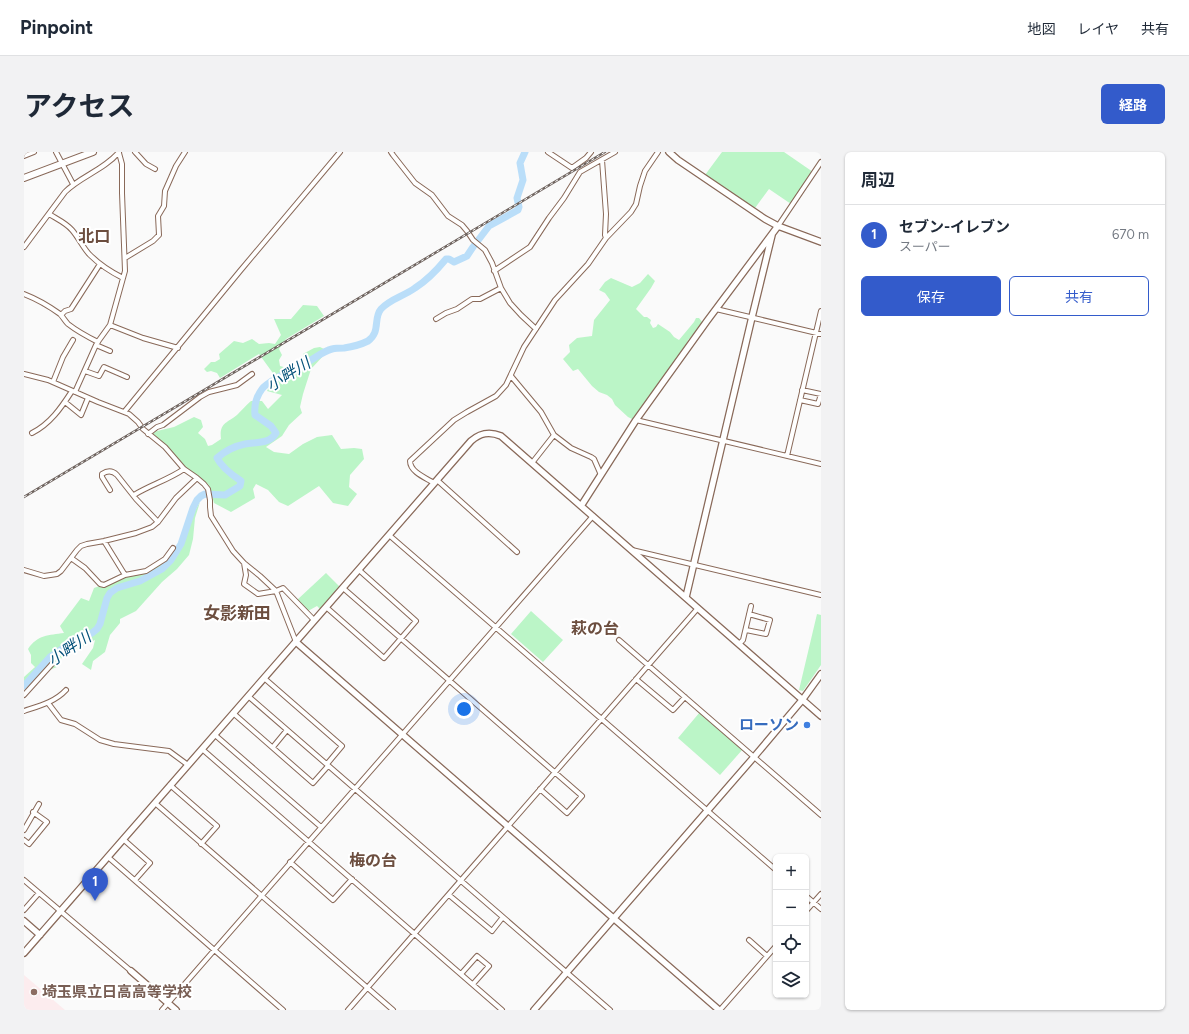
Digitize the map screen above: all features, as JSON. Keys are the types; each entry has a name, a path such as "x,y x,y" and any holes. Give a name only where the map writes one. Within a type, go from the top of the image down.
{"main road":[{"path":"24,178 93,152"}],"street":[{"path":"24,156 34,152"},
{"path":"56,152 73,184"},
{"path":"32,433 50,420 74,392 97,344 110,326 125,272 122,164 119,152"},
{"path":"24,247 65,192 73,184 104,166 119,152"},
{"path":"135,152 146,164 155,169"},
{"path":"125,258 159,236 158,216 164,206 166,187 176,166 185,152"},
{"path":"125,412 240,271 340,152"},
{"path":"391,152 415,183 432,195 448,216 462,225 474,241 485,250 490,257 501,288 510,303 536,329"},
{"path":"548,152 572,168 586,158 589,153"},
{"path":"494,271 530,247 580,172 615,152"},
{"path":"517,552 436,482 417,473 411,467 411,459 454,420 496,396 506,385 524,347 555,300 588,264 606,238 632,212 636,204 645,171 658,152"},
{"path":"668,152 765,219 778,226 821,242"},
{"path":"602,160 606,214 606,238"},
{"path":"581,506 636,420 778,226 821,162"},
{"path":"49,214 71,228 89,254 100,264 123,278"},
{"path":"686,597 772,234"},
{"path":"61,315 65,311 71,310 100,264"},
{"path":"436,319 472,300 480,299 501,288"},
{"path":"24,294 41,301 61,315 78,331 110,351"},
{"path":"716,309 821,334"},
{"path":"787,456 821,311"},
{"path":"110,326 178,348"},
{"path":"53,382 63,357 73,340"},
{"path":"85,371 99,376 104,367 127,377"},
{"path":"24,374 53,382 125,412 133,417 143,430 165,447 184,469 197,478 208,490 211,516 233,551 244,563 276,591 296,642 720,1010 773,949"},
{"path":"148,434 157,427 167,423 200,397 209,392 237,385 252,374"},
{"path":"511,376 541,412 554,435 571,448 594,459 601,475"},
{"path":"800,400 818,404 821,394 802,390"},
{"path":"66,402 81,414 90,397"},
{"path":"636,420 821,464"},
{"path":"24,953 471,441 483,434 494,433 501,436 821,716"},
{"path":"532,463 554,435"},
{"path":"134,495 184,469"},
{"path":"110,490 102,477 102,474 109,471 114,472 117,475 158,522"},
{"path":"24,570 44,576 57,574 81,546 136,533 152,527 158,522 176,498 197,478"},
{"path":"162,1010 593,516"},
{"path":"389,534 773,867"},
{"path":"104,541 125,575"},
{"path":"71,558 84,568 100,584 104,585 125,575 146,571 165,559 172,548"},
{"path":"630,549 821,595"},
{"path":"244,563 246,575 244,584 258,594 276,591 283,588 314,620"},
{"path":"326,607 384,658 416,621 358,570"},
{"path":"343,588 582,796 567,813 540,789"},
{"path":"740,644 746,630 751,606"},
{"path":"348,1010 698,608"},
{"path":"746,630 766,634 770,620 750,614"},
{"path":"620,640 821,815"},
{"path":"24,695 52,664"},
{"path":"534,1010 803,699 821,674"},
{"path":"233,714 313,783 342,746 264,678"},
{"path":"636,679 673,710 685,697"},
{"path":"24,711 48,703 61,696 66,690"},
{"path":"248,696 610,1010"},
{"path":"48,703 61,720 75,724 100,740 114,744 169,750 188,765"},
{"path":"273,747 287,730"},
{"path":"215,735 321,827"},
{"path":"202,749 502,1010"},
{"path":"170,785 217,826 202,844"},
{"path":"155,803 393,1010"},
{"path":"24,830 39,804"},
{"path":"24,840 29,844 47,822 34,812"},
{"path":"123,839 150,863 135,880"},
{"path":"108,857 283,1010"},
{"path":"290,862 334,900 352,879"},
{"path":"24,880 176,1010"},
{"path":"24,910 39,893"},
{"path":"809,908 821,894"},
{"path":"449,895 492,931 503,918"},
{"path":"809,898 821,909"},
{"path":"24,921 40,934"},
{"path":"749,940 767,956"},
{"path":"462,974 478,956 489,966 473,984"}],"shaded area":[{"name":"埼玉県立日高高等学校","path":"24,975 65,1010 24,1010"}],"green space":[{"path":"722,152 784,152 813,172 791,204 769,189 755,208 705,175"},
{"path":"648,274 655,281 636,309 644,317 651,320 650,323 653,328 658,324 679,340 696,318 699,318 703,323 688,340 685,349 632,419 615,405 612,399 599,392 592,386 578,369 573,371 563,359 570,352 569,345 577,338 592,336 594,320 610,300 605,293 599,290 605,282 611,278 632,287 640,283"},
{"path":"303,305 317,306 324,316 286,339 279,349 282,355 279,360 280,366 287,368 303,359 303,354 314,348 320,347 324,349 325,354 311,369 300,407 302,413 289,425 282,436 266,447 274,452 289,454 303,444 317,437 332,435 341,449 362,449 364,459 350,475 349,487 357,494 348,506 333,503 319,486 288,506 279,502 268,490 256,484 253,489 255,498 231,512 214,503 209,485 198,476 184,468 152,434 157,431 174,427 194,417 201,420 203,427 198,433 205,439 208,446 221,439 221,430 224,424 237,415 251,401 262,401 268,409 282,395 267,391 275,376 259,354 220,378 217,373 211,371 207,372 204,369 211,362 215,362 220,359 219,354 234,341 243,343 252,339 259,344 275,344 281,335 274,319 291,319"},
{"path":"200,502 195,518 193,539 189,555 136,611 120,619 120,623 110,635 105,652 93,661 91,670 82,664 93,648 95,640 63,655 57,667 39,674 24,689 24,677 35,667 31,663 31,655 28,649 32,644 44,636 64,633 60,626 81,598 89,601 94,588 126,576 147,573 168,560 187,531 193,514"},
{"path":"326,573 340,587 320,609 317,606 308,611 297,600"},
{"path":"531,611 563,640 543,662 511,634"},
{"path":"817,614 821,615 821,665 803,691 799,690"},
{"path":"700,712 743,749 720,775 678,738"}],"waterway":[{"name":"小畔川","path":"24,686 50,657 71,643 97,629 110,593 117,588 140,581 162,569 171,560 181,544 193,508 201,496 205,494 225,495 240,486 241,481 224,468 217,458 238,446 266,441 273,437 276,433 271,426 255,415 257,398 266,385 277,377 326,351 353,346 368,341 376,329 377,317 381,309 393,300 419,285 446,259 454,262 467,256 489,226 518,210 519,207 517,198 523,180 520,163 525,152"}],"railway":[{"path":"24,497 605,152"}],"place":[{"name":"ローソン","path":"807,725"},
{"name":"セブン-イレブン","path":"95,901"},
{"name":"埼玉県立日高高等学校","path":"34,992"}],"district":[{"name":"北口","path":"94,236"},
{"name":"女影新田","path":"237,613"},
{"name":"萩の台","path":"595,628"},
{"name":"梅の台","path":"373,860"}]}
